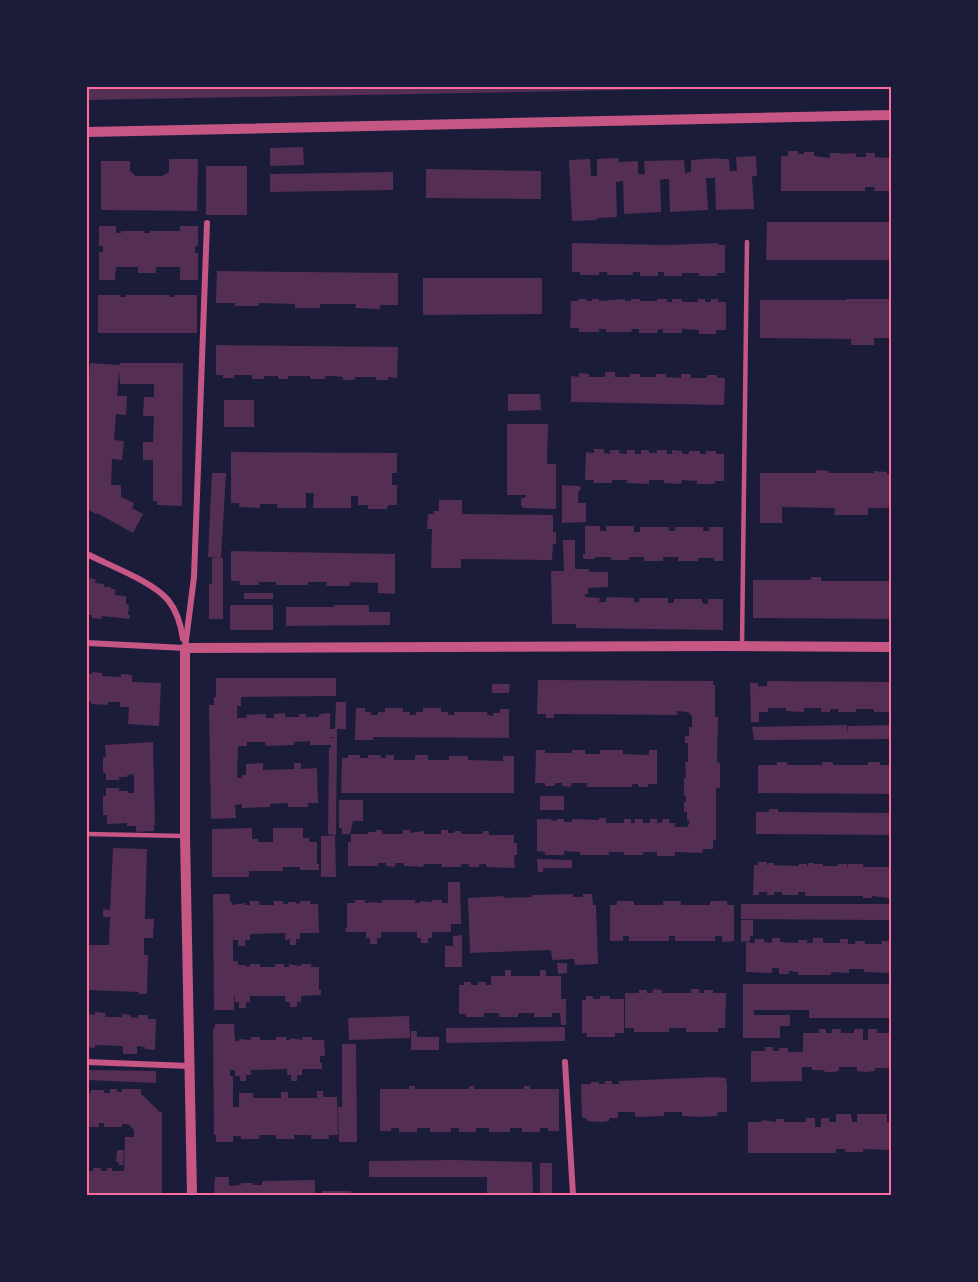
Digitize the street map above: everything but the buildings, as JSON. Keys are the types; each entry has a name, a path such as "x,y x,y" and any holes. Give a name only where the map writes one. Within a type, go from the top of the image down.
{"street":[{"path":"87,132 891,115"},
{"path":"192,1195 185,836 185,648 194,577 207,223"},
{"path":"87,554 147,584 168,600 181,624 185,648"},
{"path":"87,643 185,648 891,647"},
{"path":"87,1062 189,1066"},
{"path":"565,1062 573,1195"}],"lane":[{"path":"742,646 747,242"},
{"path":"87,834 185,836"}]}
